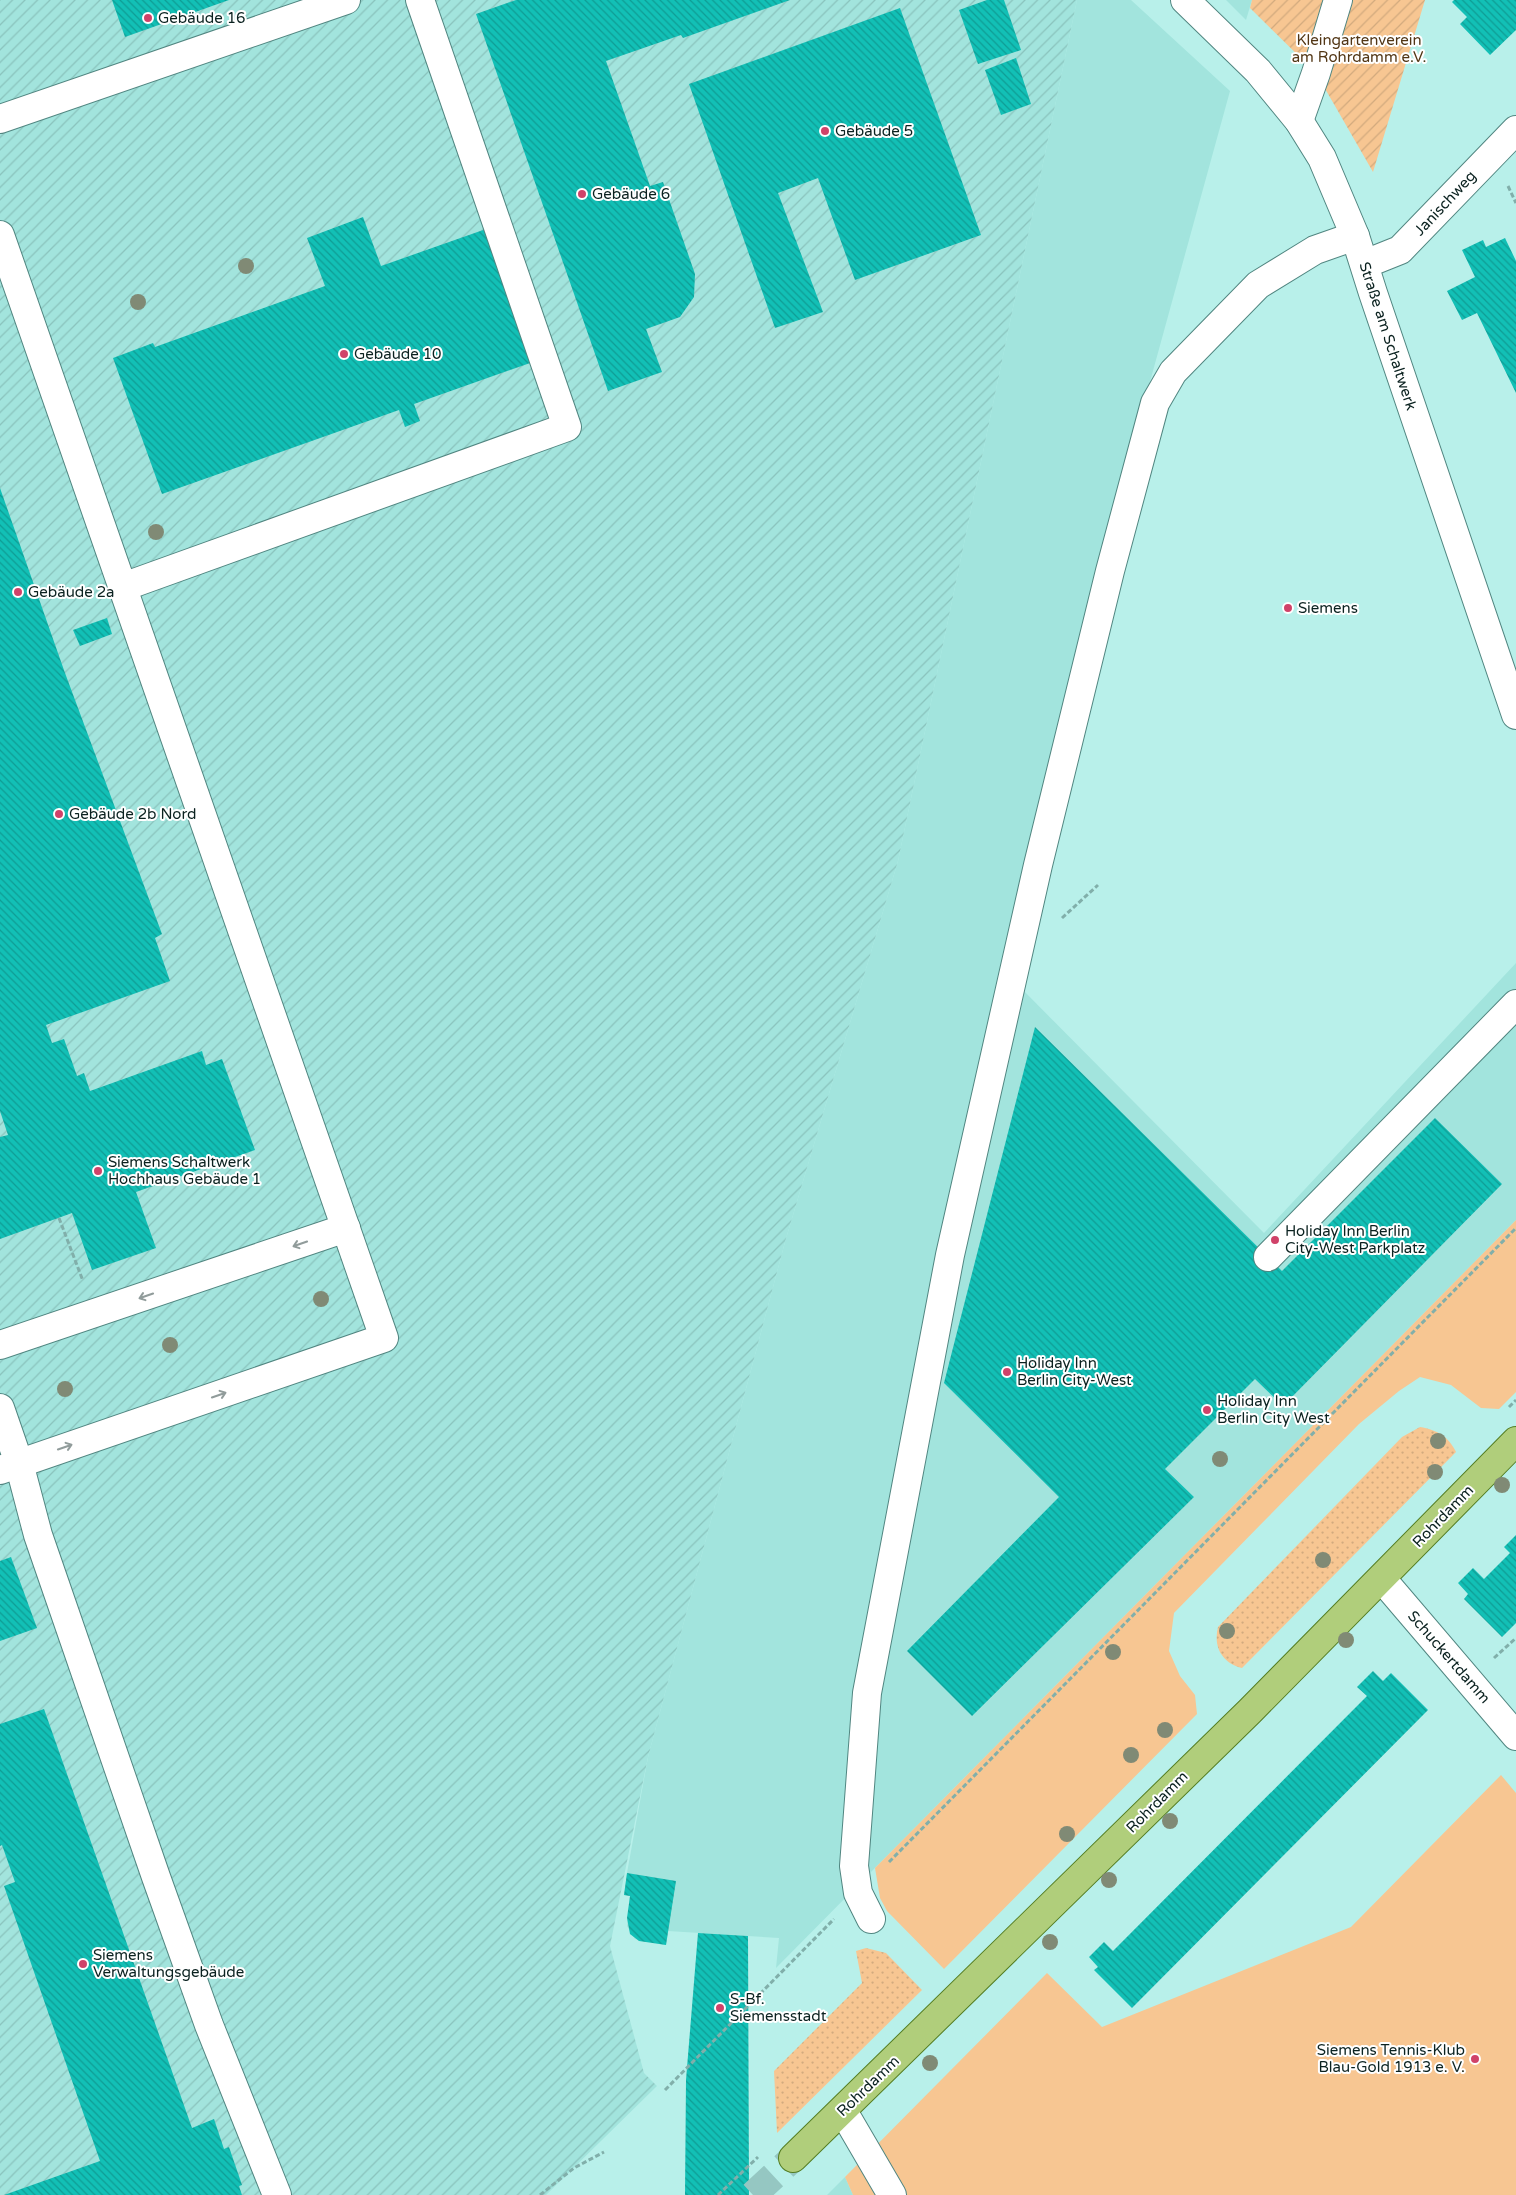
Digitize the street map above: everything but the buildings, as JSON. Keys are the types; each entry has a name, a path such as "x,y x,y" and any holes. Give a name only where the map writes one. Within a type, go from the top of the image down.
{"main road":[{"name":"Rohrdamm","path":"793,2158 843,2111 1382,1579 1516,1441"}],"street":[{"path":"0,119 346,0"},
{"path":"123,587 567,427 420,0"},
{"name":"Straße am Schaltwerk","path":"1185,0 1258,71 1299,121 1322,158 1365,264 1372,293 1516,715"},
{"path":"1299,121 1338,0"},
{"name":"Janischweg","path":"1365,264 1400,250 1516,130"},
{"path":"0,235 384,1338 9,1466"},
{"path":"871,1919 858,1893 854,1866 867,1693 950,1255 1038,865 1110,570 1155,403 1173,372 1258,285 1315,250 1355,236"},
{"path":"1268,1257 1516,1004"},
{"path":"0,1345 346,1228"},
{"path":"0,1408 9,1466 38,1535 209,2025 277,2195"},
{"name":"Schuckertdamm","path":"1382,1579 1516,1736"},
{"path":"843,2111 892,2195"}],"path":[{"path":"1061,918 1098,885"},
{"path":"59,1218 96,1313"},
{"path":"665,2090 797,1959 858,1893 1516,1228"},
{"path":"1490,1663 1516,1638"},
{"path":"540,2195 574,2168 604,2152"}],"shaded area":[{"path":"0,0 1077,0 898,861 785,1242 648,1757 610,1946 644,2073 657,2086 546,2195 0,2195"},
{"path":"1077,0 1131,0 1230,91 1148,389 1005,972 1264,1233 1516,963 1516,1220 776,1968 779,1938 668,1931 666,1945 635,1939 627,1926 630,1896 624,1895 627,1873 648,1757 785,1242 898,861"},
{"path":"1226,0 1252,0 1246,20"},
{"path":"845,2177 853,2195 827,2195"}],"green space":[{"name":"Kleingartenverein am Rohrdamm e.V.","path":"1252,0 1425,0 1373,172 1316,73 1250,8"},
{"path":"1516,1220 1516,1392 1499,1409 1481,1408 1451,1385 1420,1377 1399,1391 1359,1424 1174,1613 1169,1651 1180,1676 1195,1695 1197,1714 944,1969 887,1911 880,1898 875,1868"},
{"path":"1420,1427 1432,1430 1446,1438 1456,1452 1242,1668 1235,1666 1224,1658 1218,1647 1218,1627 1402,1437"},
{"path":"1501,1775 1516,1793 1516,2195 853,2195 845,2177 1047,1973 1102,2027 1351,1927"},
{"path":"866,1948 886,1953 922,1990 777,2133 774,2071 862,1983 856,1951"}],"tunnel":[{"path":"753,2195 793,2158"}],"place":[{"name":"Gebäude 16","path":"148,18"},
{"name":"Gebäude 5","path":"825,131"},
{"name":"Gebäude 6","path":"582,194"},
{"name":"Gebäude 10","path":"344,354"},
{"name":"Gebäude 2a","path":"18,592"},
{"name":"Siemens","path":"1288,608"},
{"name":"Gebäude 2b Nord","path":"59,814"},
{"name":"Siemens Schaltwerk Hochhaus Gebäude 1","path":"98,1171"},
{"name":"Holiday Inn Berlin City-West Parkplatz","path":"1275,1240"},
{"name":"Holiday Inn Berlin City-West","path":"1007,1372"},
{"name":"Holiday Inn Berlin City West","path":"1207,1410"},
{"name":"Siemens Verwaltungsgebäude","path":"83,1964"},
{"name":"S-Bf. Siemensstadt","path":"720,2008"},
{"name":"Siemens Tennis-Klub Blau-Gold 1913 e. V.","path":"1475,2059"}]}
